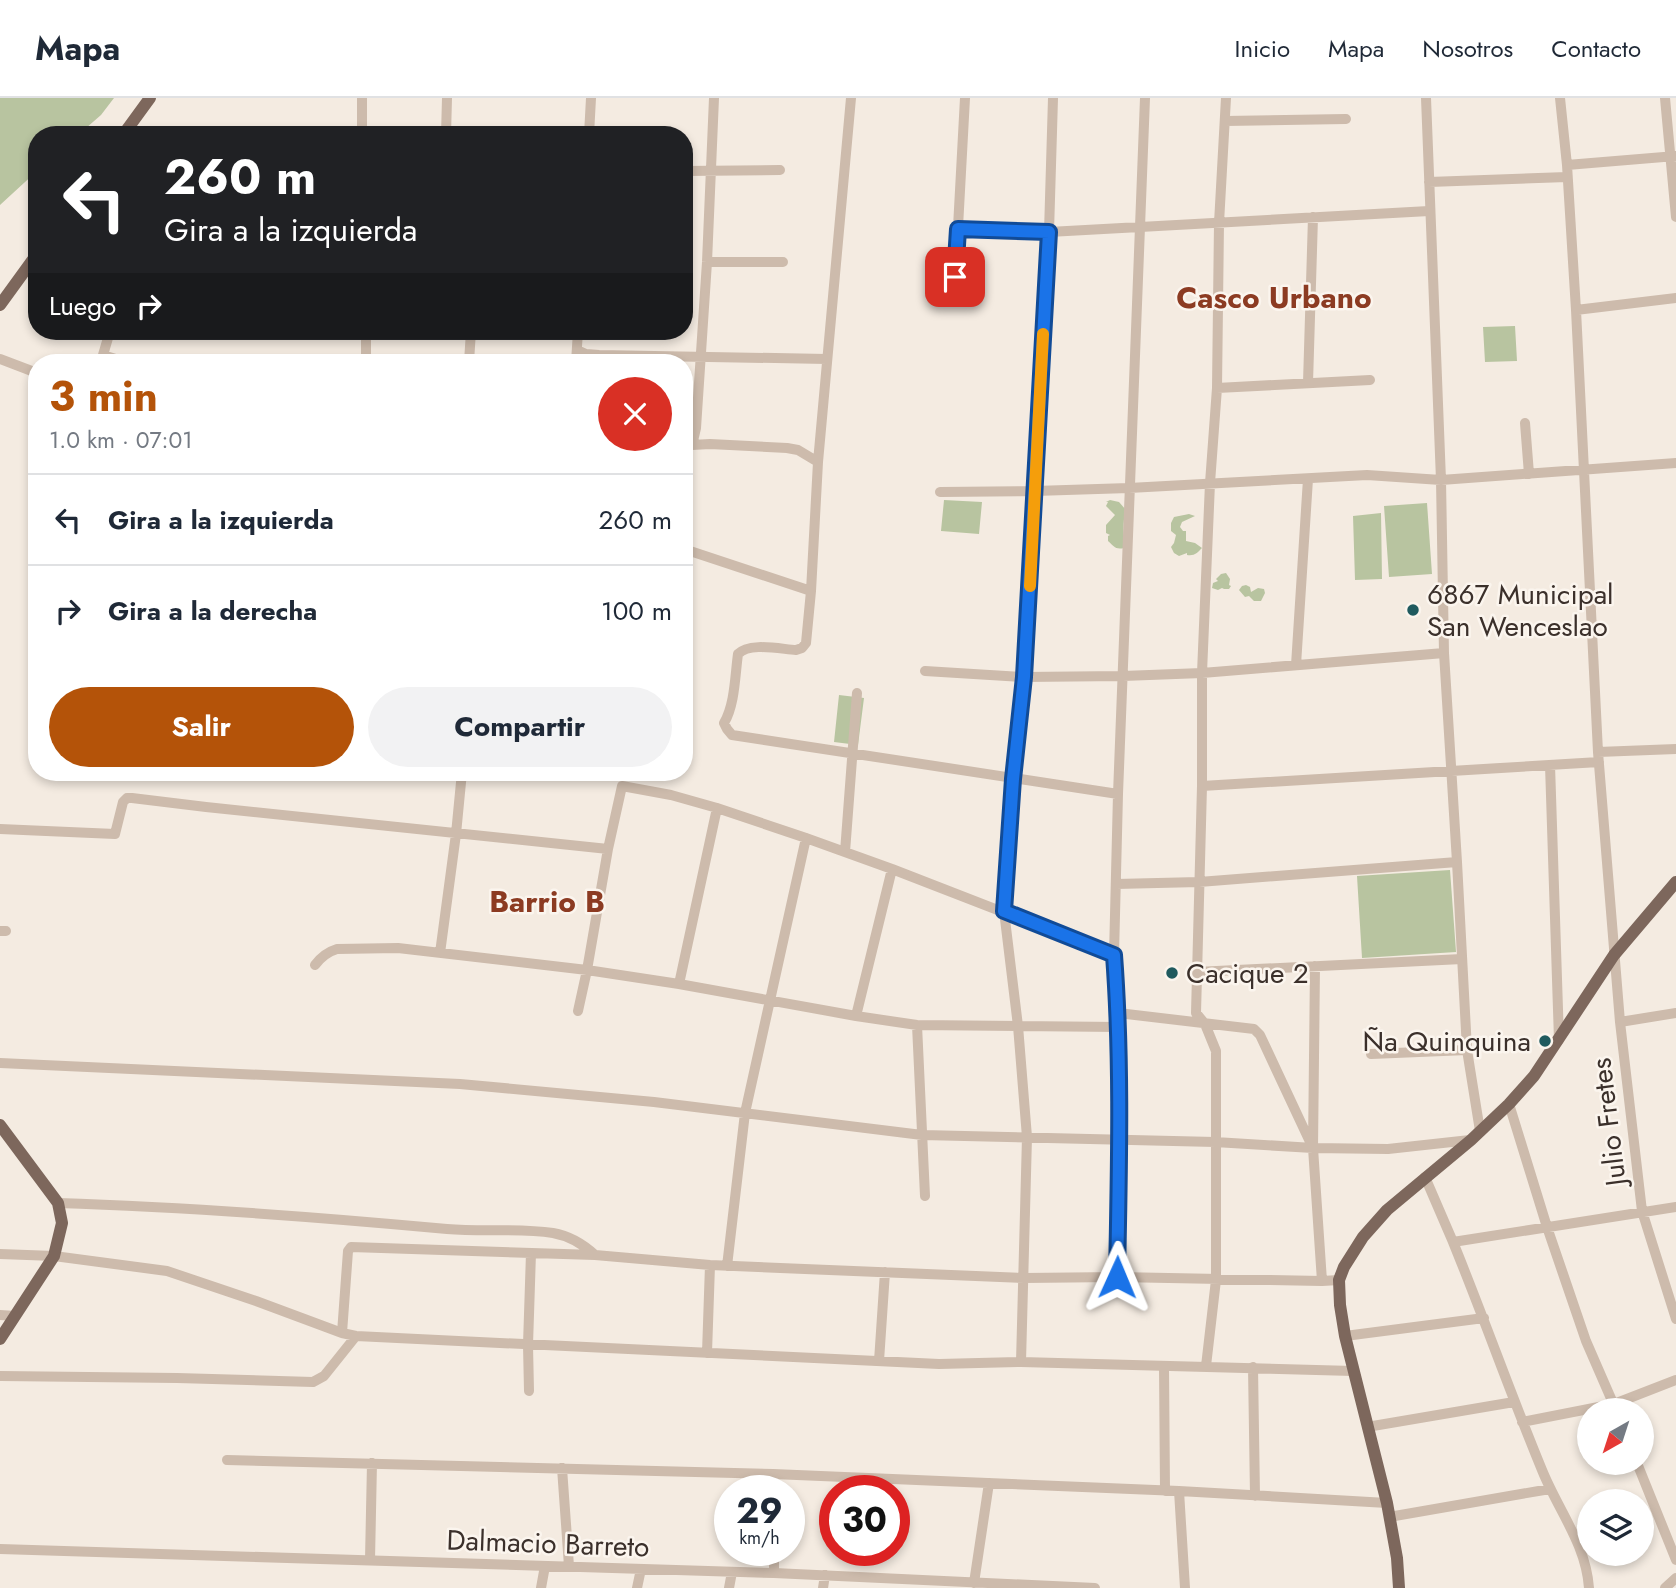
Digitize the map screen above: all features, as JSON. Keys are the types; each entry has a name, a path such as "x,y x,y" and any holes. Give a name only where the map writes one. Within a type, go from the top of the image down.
{"main road":[{"path":"129,126 149,98"},
{"path":"0,305 28,266"},
{"path":"1399,1588 1397,1558 1387,1503 1345,1336 1339,1280 1344,1267 1363,1237 1387,1210 1475,1136 1534,1076 1614,955 1676,882"},
{"path":"0,1125 58,1203 62,1223 54,1256 0,1339"}],"street":[{"path":"362,98 362,126"},
{"path":"446,126 447,98"},
{"path":"589,126 591,98"},
{"path":"693,435 696,428 702,357 713,98"},
{"path":"851,98 818,461 806,643 796,650 750,647 742,650 738,654 731,704 724,723 732,735 1118,794"},
{"path":"954,301 965,98"},
{"path":"1021,1362 1027,1137 1018,1026 1004,911 1013,779 1024,677 1049,232 1053,98"},
{"path":"1117,1277 1119,1027 1114,955 1145,98"},
{"path":"1206,1366 1216,1280 1216,1051 1205,1024 1196,1013 1196,972 1202,786 1202,673 1217,388 1219,223 1226,98"},
{"path":"0,1063 460,1084 640,1101 922,1135 1388,1149 1475,1136 1466,1050 1444,653 1441,480 1426,98"},
{"name":"Julio Fretes","path":"1560,98 1576,310 1599,757 1620,1022 1642,1212 1676,1319"},
{"path":"1665,98 1673,156 1676,217"},
{"path":"1225,121 1346,119"},
{"path":"1567,165 1673,156"},
{"path":"693,171 780,170"},
{"path":"1429,182 1567,177"},
{"path":"958,229 1049,232 1429,211"},
{"path":"1308,383 1313,217"},
{"path":"707,262 783,262"},
{"path":"1576,310 1676,298"},
{"path":"577,354 578,340"},
{"path":"577,350 586,354"},
{"path":"693,357 827,359"},
{"path":"0,359 28,370"},
{"path":"1217,388 1370,380"},
{"path":"1525,423 1529,474"},
{"path":"693,446 710,444 787,448 798,450 818,461"},
{"path":"940,492 1129,488 1367,475 1441,480 1676,463"},
{"path":"1296,665 1308,479"},
{"path":"693,552 811,591"},
{"path":"925,671 1024,677 1123,676 1202,673 1444,653"},
{"path":"845,852 857,693"},
{"path":"1202,786 1550,765 1676,749"},
{"path":"1550,765 1559,1040"},
{"path":"440,953 461,781"},
{"path":"578,1011 622,786 671,795 717,808 806,838 1114,955"},
{"path":"0,829 115,834 123,802 132,798 608,849"},
{"path":"679,984 717,808"},
{"path":"727,1266 745,1113 806,838"},
{"path":"1116,884 1199,882 1457,862"},
{"path":"856,1016 892,869"},
{"path":"315,965 328,951 347,947 398,948 587,970 917,1025 1119,1027"},
{"path":"1196,972 1462,959"},
{"path":"1315,966 1313,1148 1322,1281"},
{"path":"1118,1013 1254,1029 1260,1035 1313,1148"},
{"path":"1620,1022 1676,1013"},
{"path":"917,1025 925,1196"},
{"path":"1371,1054 1466,1050"},
{"path":"1509,1104 1586,1341 1611,1398"},
{"path":"1425,1177 1484,1318 1514,1402 1550,1489 1581,1549 1589,1588"},
{"path":"58,1203 186,1208 451,1230 556,1234 584,1245 596,1255"},
{"path":"1453,1242 1676,1207"},
{"path":"342,1333 348,1251 351,1247 596,1255 727,1266 1024,1278 1339,1280"},
{"path":"528,1391 531,1253"},
{"path":"0,1254 54,1256 167,1271 356,1336 939,1364 1021,1362 1353,1371"},
{"path":"707,1353 709,1265"},
{"path":"879,1361 885,1272"},
{"path":"0,1315 15,1316"},
{"path":"1345,1336 1484,1318"},
{"path":"0,1376 177,1377 313,1382 324,1376 356,1336"},
{"path":"1164,1367 1165,1491"},
{"path":"1253,1367 1255,1496"},
{"path":"1635,1398 1676,1380"},
{"path":"1367,1427 1514,1402"},
{"path":"1522,1422 1577,1413"},
{"path":"227,1460 773,1474 1180,1491 1387,1503"},
{"path":"370,1560 372,1463"},
{"path":"562,1468 569,1566"},
{"path":"1642,1475 1676,1560"},
{"path":"974,1583 989,1483"},
{"path":"1389,1517 1550,1489"},
{"path":"1180,1491 1185,1588"},
{"name":"Dalmacio Barreto","path":"0,1549 774,1573 922,1584 974,1583 1095,1588"},
{"path":"541,1588 545,1566"},
{"path":"774,1566 774,1573"},
{"path":"637,1588 641,1569"},
{"path":"729,1588 732,1572"},
{"path":"823,1588 825,1576"},
{"path":"1664,1588 1676,1578"}],"green space":[{"path":"0,98 114,98 88,126 28,126 28,179 0,205"},
{"path":"1515,326 1517,361 1485,362 1483,327"},
{"path":"944,500 982,502 979,534 941,531"},
{"path":"1106,502 1119,502 1126,510 1124,548 1117,548 1108,541 1110,535 1106,533 1106,525 1115,515 1106,506"},
{"path":"1427,503 1432,574 1389,577 1384,506"},
{"path":"1381,513 1382,579 1355,580 1353,516"},
{"path":"1189,514 1195,516 1182,522 1180,527 1186,531 1186,541 1202,548 1194,555 1187,553 1179,556 1171,547 1176,535 1171,531 1171,523 1174,517"},
{"path":"1226,573 1230,579 1229,589 1212,588 1213,583 1218,581 1216,579"},
{"path":"1246,585 1251,592 1258,588 1264,589 1261,601 1245,597 1239,590"},
{"path":"839,695 864,698 858,745 834,742"},
{"path":"1450,870 1456,952 1362,958 1357,876"}],"slow traffic":[{"path":"1030,586 1043,334"}],"place":[{"name":"6867 Municipal San Wenceslao","path":"1413,610"},
{"name":"Cacique 2","path":"1172,973"},
{"name":"Ña Quinquina","path":"1545,1041"}],"district":[{"name":"Casco Urbano","path":"1274,298"},
{"name":"Barrio B","path":"547,902"}],"route":[{"path":"955,277 958,229 1049,232 1024,677 1013,779 1004,911 1114,955 1119,1027 1117,1277"}]}
